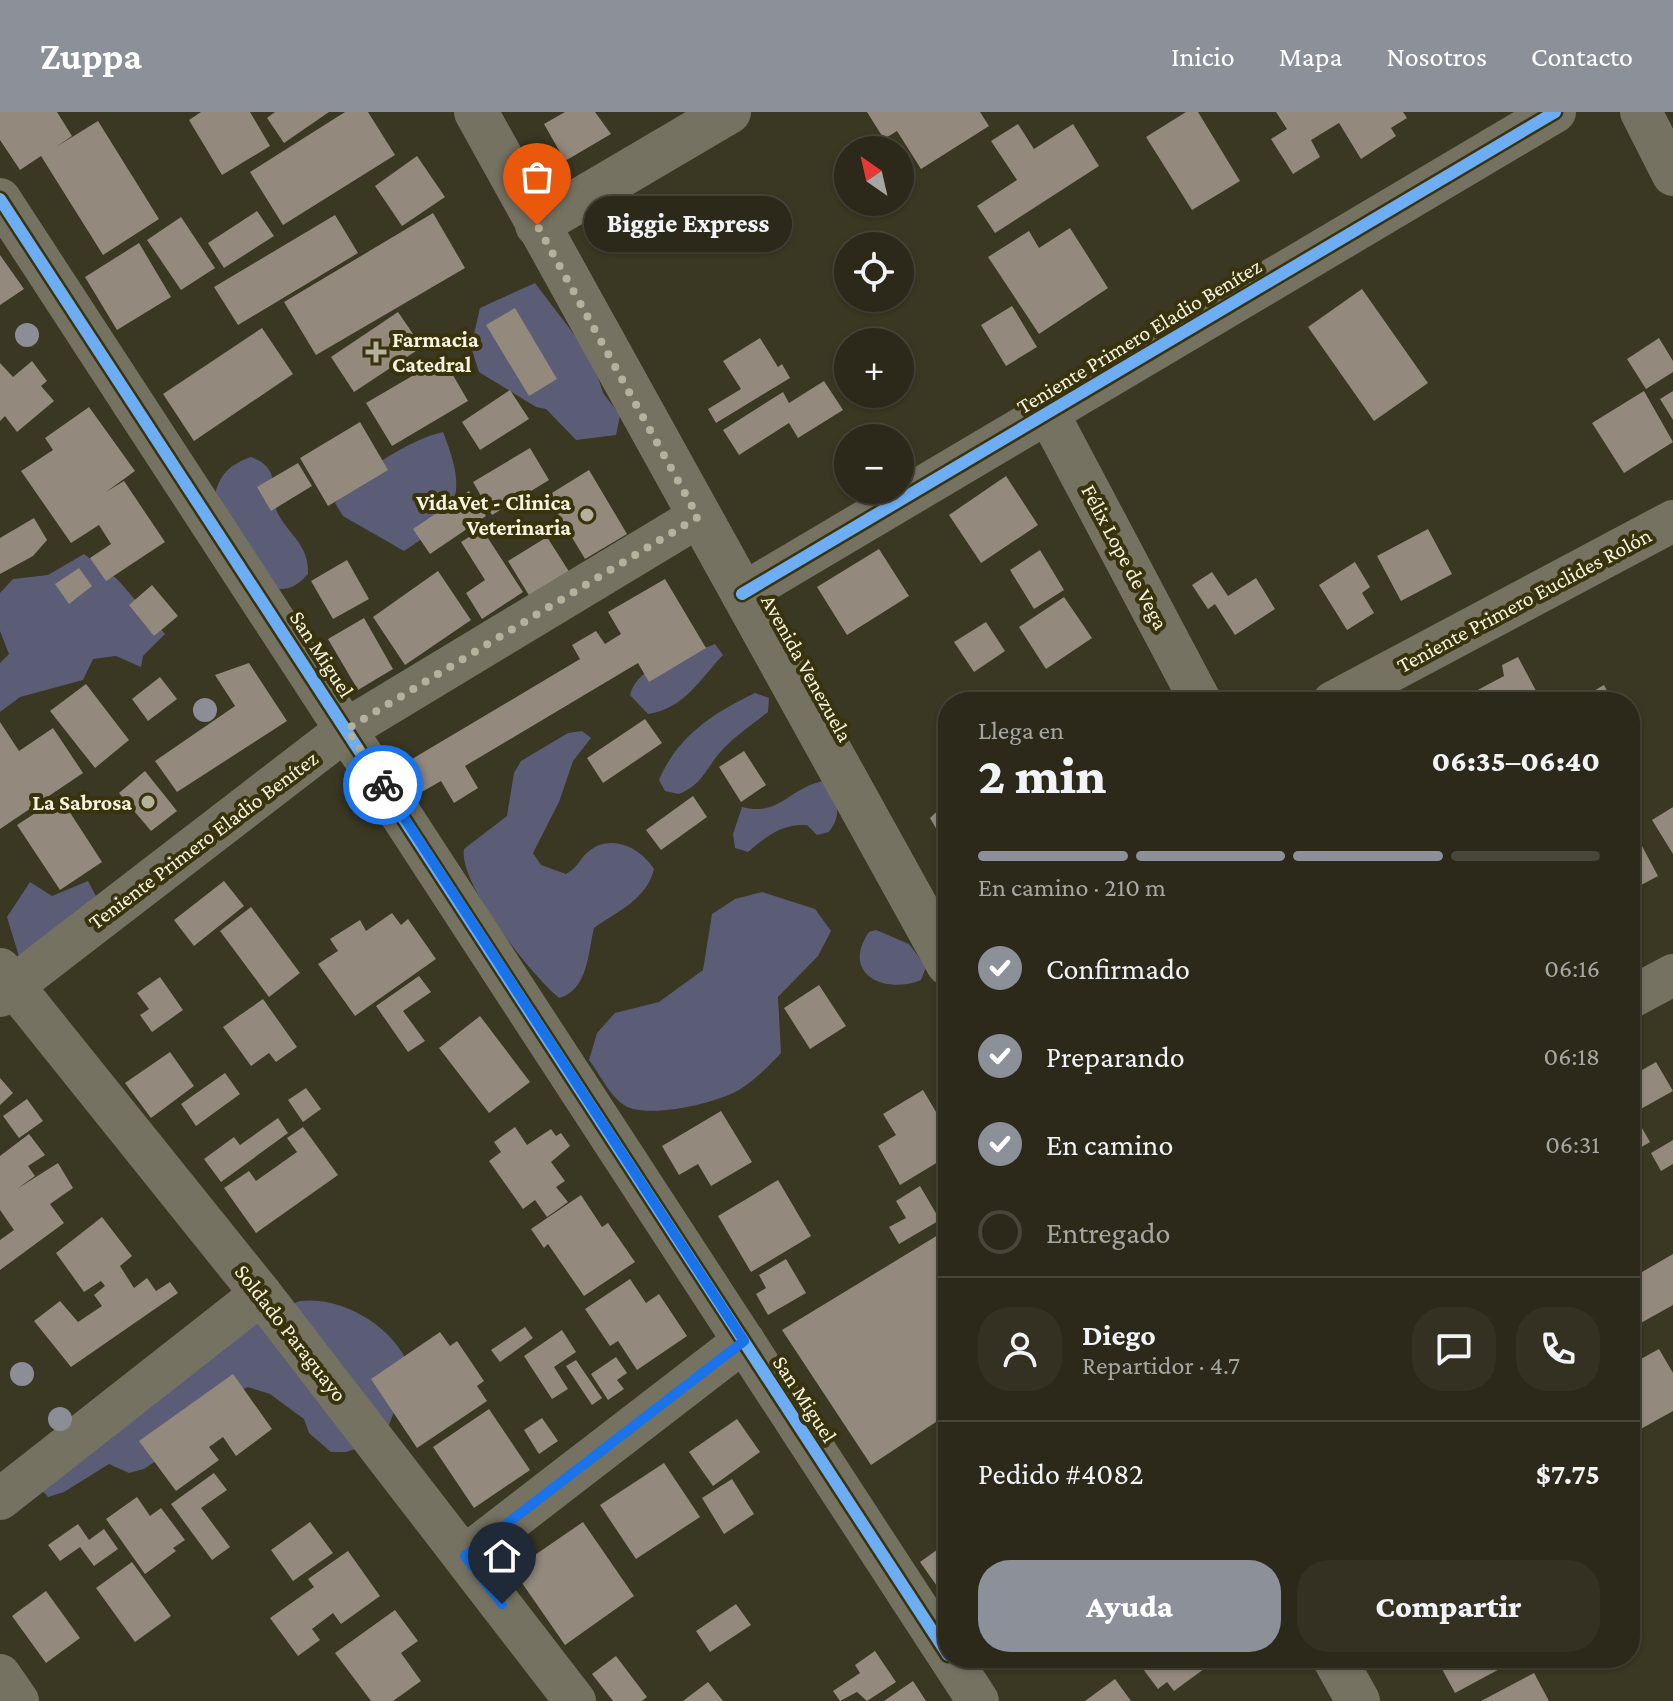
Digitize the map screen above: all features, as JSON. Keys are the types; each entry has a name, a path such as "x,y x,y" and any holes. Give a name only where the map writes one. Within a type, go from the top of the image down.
{"main road":[{"name":"Avenida Venezuela","path":"476,112 938,946"},
{"path":"537,225 729,112"},
{"path":"1340,1668 1358,1701"}],"street":[{"name":"Teniente Primero Eladio Benítez","path":"742,594 1555,112"},
{"path":"1641,112 1673,175"},
{"name":"San Miguel","path":"0,199 938,1640"},
{"name":"Félix Lope de Vega","path":"1048,413 1196,692"},
{"name":"Teniente Primero Eladio Benítez","path":"4,983 347,729 698,517"},
{"name":"Teniente Primero Euclides Rolón","path":"1352,692 1673,521"},
{"path":"1640,993 1673,975"},
{"name":"Soldado Paraguayo","path":"4,983 261,1294 575,1701"},
{"path":"0,1499 261,1294"},
{"path":"465,1556 744,1341"},
{"name":"San Miguel","path":"956,1668 978,1701"},
{"path":"0,1675 18,1701"}],"shaded area":[{"path":"535,283 592,358 603,393 620,415 616,435 576,440 546,409 536,407 479,372 471,347 480,308"},
{"path":"443,432 455,471 454,500 448,513 423,538 404,551 343,516 335,503 369,470 415,442"},
{"path":"251,457 268,468 278,514 306,556 308,574 296,585 287,588 271,588 209,518 220,480 231,467"},
{"path":"84,554 117,579 165,634 143,656 141,667 116,656 93,659 83,680 20,697 0,712 0,663 9,654 0,631 0,593 13,579 48,575"},
{"path":"715,644 723,655 690,692 672,706 648,714 630,695 635,684 653,668"},
{"path":"755,693 769,698 768,712 728,744 688,790 679,794 665,791 659,780 686,739 711,718"},
{"path":"582,731 591,738 573,761 559,802 533,853 541,865 566,874 597,846 615,843 641,854 654,869 638,896 594,928 581,979 569,994 559,998 515,950 484,905 465,864 464,849 507,816 514,773 521,761 568,733"},
{"path":"824,781 837,806 834,825 829,832 817,835 807,825 789,827 768,836 748,852 735,848 733,834 742,807 755,809 776,805 812,784"},
{"path":"88,881 97,898 21,963 7,917 30,882 52,896"},
{"path":"762,892 815,909 831,931 818,956 778,997 781,1053 745,1086 715,1100 682,1108 648,1111 624,1105 609,1090 589,1060 597,1033 615,1013 659,1002 703,970 712,914 735,899"},
{"path":"876,930 909,944 926,967 921,980 894,985 881,982 863,970 861,947 869,932"},
{"path":"300,1301 334,1304 366,1318 393,1340 410,1368 389,1425 361,1447 346,1452 331,1452 309,1433 304,1419 270,1394 248,1387 219,1401 169,1452 144,1469 129,1473 109,1464 64,1492 48,1497 38,1486 218,1334"}],"building":[{"path":"0,112 57,112 72,136 56,147 98,121 159,219 103,255 41,156 20,170 0,140"},
{"path":"201,112 250,112 270,146 222,175 189,120"},
{"path":"275,112 329,112 284,143 267,118"},
{"path":"345,112 368,112 395,155 283,225 250,172"},
{"path":"565,112 595,112 611,134 565,161 544,124"},
{"path":"867,112 980,112 989,126 921,169 914,158 914,136 900,136 897,131 882,136"},
{"path":"1186,112 1198,112 1240,181 1192,210 1146,137"},
{"path":"1276,112 1403,112 1407,118 1391,128 1396,136 1361,159 1339,123 1311,140 1320,157 1293,174 1271,139 1287,129"},
{"path":"1018,124 1034,149 1073,124 1099,166 995,233 977,206 1017,180 991,141"},
{"path":"417,156 445,197 402,226 375,186"},
{"path":"257,211 274,236 224,268 208,243"},
{"path":"433,213 465,268 316,355 284,302"},
{"path":"335,215 358,253 238,325 214,287"},
{"path":"181,217 215,268 181,290 147,240"},
{"path":"1070,228 1108,288 1039,334 988,257 1029,231 1039,248"},
{"path":"139,243 171,297 117,330 85,277"},
{"path":"0,255 24,289 0,305"},
{"path":"1362,289 1428,383 1374,421 1308,327"},
{"path":"1012,306 1037,347 1006,366 981,325"},
{"path":"515,308 557,379 529,396 486,325"},
{"name":"Farmacia Catedral","path":"398,312 422,347 354,392 331,357"},
{"path":"262,328 293,374 194,441 163,394"},
{"path":"760,338 778,367 782,364 790,378 716,423 708,409 741,389 723,361"},
{"path":"1659,338 1673,361 1673,372 1646,389 1627,359"},
{"path":"443,358 468,401 392,446 366,403"},
{"path":"32,361 47,381 41,386 54,401 17,432 5,416 0,421 0,363 13,377"},
{"path":"824,381 834,396 834,408 843,410 798,438 789,423 739,455 723,430 783,392 789,403"},
{"path":"510,390 529,419 480,450 462,422"},
{"path":"1644,391 1673,442 1624,473 1592,423"},
{"path":"1673,391 1673,420 1660,399"},
{"path":"89,407 135,471 106,492 124,481 165,542 106,581 90,558 111,544 99,525 71,543 21,471 53,450 45,438"},
{"path":"360,422 388,470 328,506 300,458"},
{"path":"530,448 549,480 492,515 473,482"},
{"path":"298,463 312,486 271,511 257,487"},
{"name":"VidaVet - Clinica Veterinaria","path":"589,470 627,534 585,559 547,496"},
{"path":"1006,476 1038,525 981,563 949,515"},
{"path":"469,491 486,516 430,554 413,529"},
{"path":"34,518 47,540 33,556 0,574 0,538"},
{"path":"482,529 523,592 482,619 466,593 485,580 461,542"},
{"path":"1428,529 1452,574 1401,601 1377,556"},
{"path":"547,537 570,573 530,597 508,561"},
{"path":"879,549 909,596 847,635 817,587"},
{"path":"1040,550 1064,590 1034,609 1010,570"},
{"path":"347,560 369,599 333,619 311,581"},
{"path":"1355,562 1370,587 1362,593 1374,613 1347,630 1319,585"},
{"path":"79,568 92,586 69,604 55,584"},
{"path":"438,571 471,620 405,665 373,617"},
{"path":"1212,572 1228,596 1256,578 1275,609 1235,635 1215,604 1208,609 1192,585"},
{"path":"665,579 706,648 649,682 638,663 465,766 478,788 454,803 441,781 420,793 402,765 580,659 572,645 596,631 605,644 621,634 608,612"},
{"path":"152,585 178,616 154,636 129,605"},
{"path":"1064,597 1092,638 1046,669 1019,627"},
{"path":"364,618 393,669 358,690 328,639"},
{"path":"986,622 1005,651 974,672 954,642"},
{"path":"1518,657 1537,692 1474,692 1504,676 1502,665"},
{"path":"249,663 287,721 177,792 155,761 235,706 215,675"},
{"path":"160,677 177,699 148,721 132,699"},
{"path":"86,684 129,740 95,768 50,711"},
{"path":"1604,685 1608,692 1592,692"},
{"path":"645,719 662,743 603,783 587,758"},
{"path":"0,722 19,751 53,728 83,773 0,829"},
{"path":"744,751 766,785 741,802 719,767"},
{"name":"La Sabrosa","path":"145,771 177,811 151,831 119,793"},
{"path":"693,796 707,817 661,850 646,830"},
{"path":"60,797 102,862 60,890 17,825"},
{"path":"1673,807 1673,854 1652,820"},
{"path":"938,810 938,832 930,818"},
{"path":"1640,842 1658,876 1640,886"},
{"path":"224,881 244,906 194,946 174,920"},
{"path":"251,907 300,973 269,997 220,931"},
{"path":"392,913 401,925 408,919 436,959 355,1016 318,964 338,951 330,939 360,920 366,931"},
{"path":"419,976 431,992 403,1011 425,1041 408,1052 376,1006"},
{"path":"160,977 183,1010 152,1032 140,1015 149,1009 137,993"},
{"path":"819,985 846,1026 810,1049 784,1008"},
{"path":"263,999 297,1047 276,1062 269,1053 251,1066 223,1027"},
{"path":"480,1016 530,1082 489,1113 439,1048"},
{"path":"170,1052 194,1086 151,1118 125,1083"},
{"path":"1656,1062 1673,1091 1640,1109 1640,1071"},
{"path":"225,1073 240,1094 196,1126 181,1104"},
{"path":"0,1078 13,1093 0,1105"},
{"path":"306,1088 321,1109 303,1122 288,1100"},
{"path":"923,1090 938,1115 938,1162 900,1185 878,1146 896,1135 883,1114"},
{"path":"27,1099 43,1121 19,1138 3,1116"},
{"path":"721,1111 752,1162 711,1186 698,1164 679,1175 662,1146"},
{"path":"278,1118 288,1133 221,1182 204,1159 234,1137 240,1145"},
{"path":"1640,1124 1650,1142 1640,1148"},
{"path":"303,1127 338,1175 256,1233 224,1188 249,1171 256,1181 297,1152 287,1138"},
{"path":"515,1127 527,1145 551,1129 556,1136 561,1133 570,1146 551,1162 565,1181 556,1187 568,1202 547,1217 535,1200 523,1209 489,1161 501,1152 494,1142"},
{"path":"29,1134 45,1155 28,1166 35,1176 17,1189 58,1163 73,1188 50,1204 64,1223 0,1270 0,1240 14,1230 0,1210 0,1156"},
{"path":"1673,1140 1673,1164 1661,1171 1651,1153"},
{"path":"778,1180 811,1236 751,1272 718,1216"},
{"path":"920,1186 938,1221 899,1244 889,1227 906,1218 896,1201"},
{"path":"581,1195 602,1227 608,1223 635,1262 584,1296 548,1244 544,1248 531,1229"},
{"path":"102,1217 132,1256 120,1266 134,1288 147,1278 156,1291 170,1282 178,1293 71,1367 34,1321 60,1301 78,1322 102,1306 94,1295 105,1286 101,1281 84,1292 56,1253"},
{"path":"938,1235 938,1421 871,1465 782,1330"},
{"path":"1673,1254 1673,1305 1640,1323 1640,1273"},
{"path":"786,1259 806,1293 768,1315 756,1294 766,1288 759,1275"},
{"path":"630,1279 646,1303 659,1294 687,1336 637,1370 618,1341 610,1346 585,1309"},
{"path":"525,1327 533,1338 500,1362 491,1350"},
{"path":"562,1330 576,1352 554,1367 568,1389 552,1399 524,1356"},
{"path":"440,1332 450,1346 457,1341 484,1381 477,1386 487,1401 417,1448 371,1379"},
{"path":"1659,1349 1673,1373 1673,1411 1640,1429 1640,1359"},
{"path":"616,1357 627,1373 617,1380 624,1389 608,1400 591,1374"},
{"path":"576,1360 602,1398 592,1405 566,1366"},
{"path":"233,1374 272,1429 236,1456 223,1437 209,1447 219,1460 176,1491 139,1441"},
{"path":"489,1409 530,1470 474,1508 433,1447"},
{"path":"542,1418 558,1441 539,1454 524,1430"},
{"path":"737,1419 760,1452 713,1486 689,1452"},
{"path":"664,1463 700,1517 636,1559 600,1505"},
{"path":"214,1473 227,1490 201,1508 230,1547 212,1560 171,1504"},
{"path":"732,1479 754,1514 724,1534 702,1498"},
{"path":"137,1497 150,1516 161,1508 185,1540 173,1548 176,1551 145,1574 106,1519"},
{"path":"310,1522 333,1553 293,1581 271,1550"},
{"path":"583,1522 634,1596 565,1645 513,1570"},
{"path":"78,1524 89,1540 104,1529 118,1549 94,1566 80,1547 60,1561 48,1545"},
{"path":"938,1549 938,1585 937,1586 920,1562"},
{"path":"348,1551 380,1596 341,1624 333,1613 312,1629 320,1640 298,1656 270,1618 314,1587 308,1579"},
{"path":"132,1562 171,1616 135,1642 96,1588"},
{"path":"46,1591 80,1638 46,1663 12,1616"},
{"path":"736,1604 751,1625 710,1652 696,1631"},
{"path":"395,1610 418,1641 401,1653 421,1681 393,1701 371,1701 335,1653"},
{"path":"875,1651 896,1682 867,1701 857,1692 840,1701 833,1691 860,1673 855,1665"},
{"path":"616,1656 647,1697 642,1701 613,1701 592,1674"},
{"path":"1142,1668 1205,1668 1174,1691 1167,1682 1158,1689"},
{"path":"1441,1668 1501,1668 1455,1693"},
{"path":"1534,1673 1549,1701 1481,1701"},
{"path":"1115,1679 1131,1701 1085,1701"},
{"path":"913,1681 926,1701 884,1701"},
{"path":"708,1682 723,1701 683,1701"}],"cycle path":[{"path":"742,594 1555,112"},
{"path":"0,199 938,1640"}],"way so far":[{"path":"383,785 347,729 698,517 537,225"}],"place":[{"name":"Biggie Express","path":"537,225"},
{"name":"Farmacia Catedral","path":"376,352"},
{"name":"VidaVet - Clinica Veterinaria","path":"587,515"},
{"name":"La Sabrosa","path":"148,802"}],"route":[{"path":"383,785 744,1341 465,1556 502,1604"}]}
